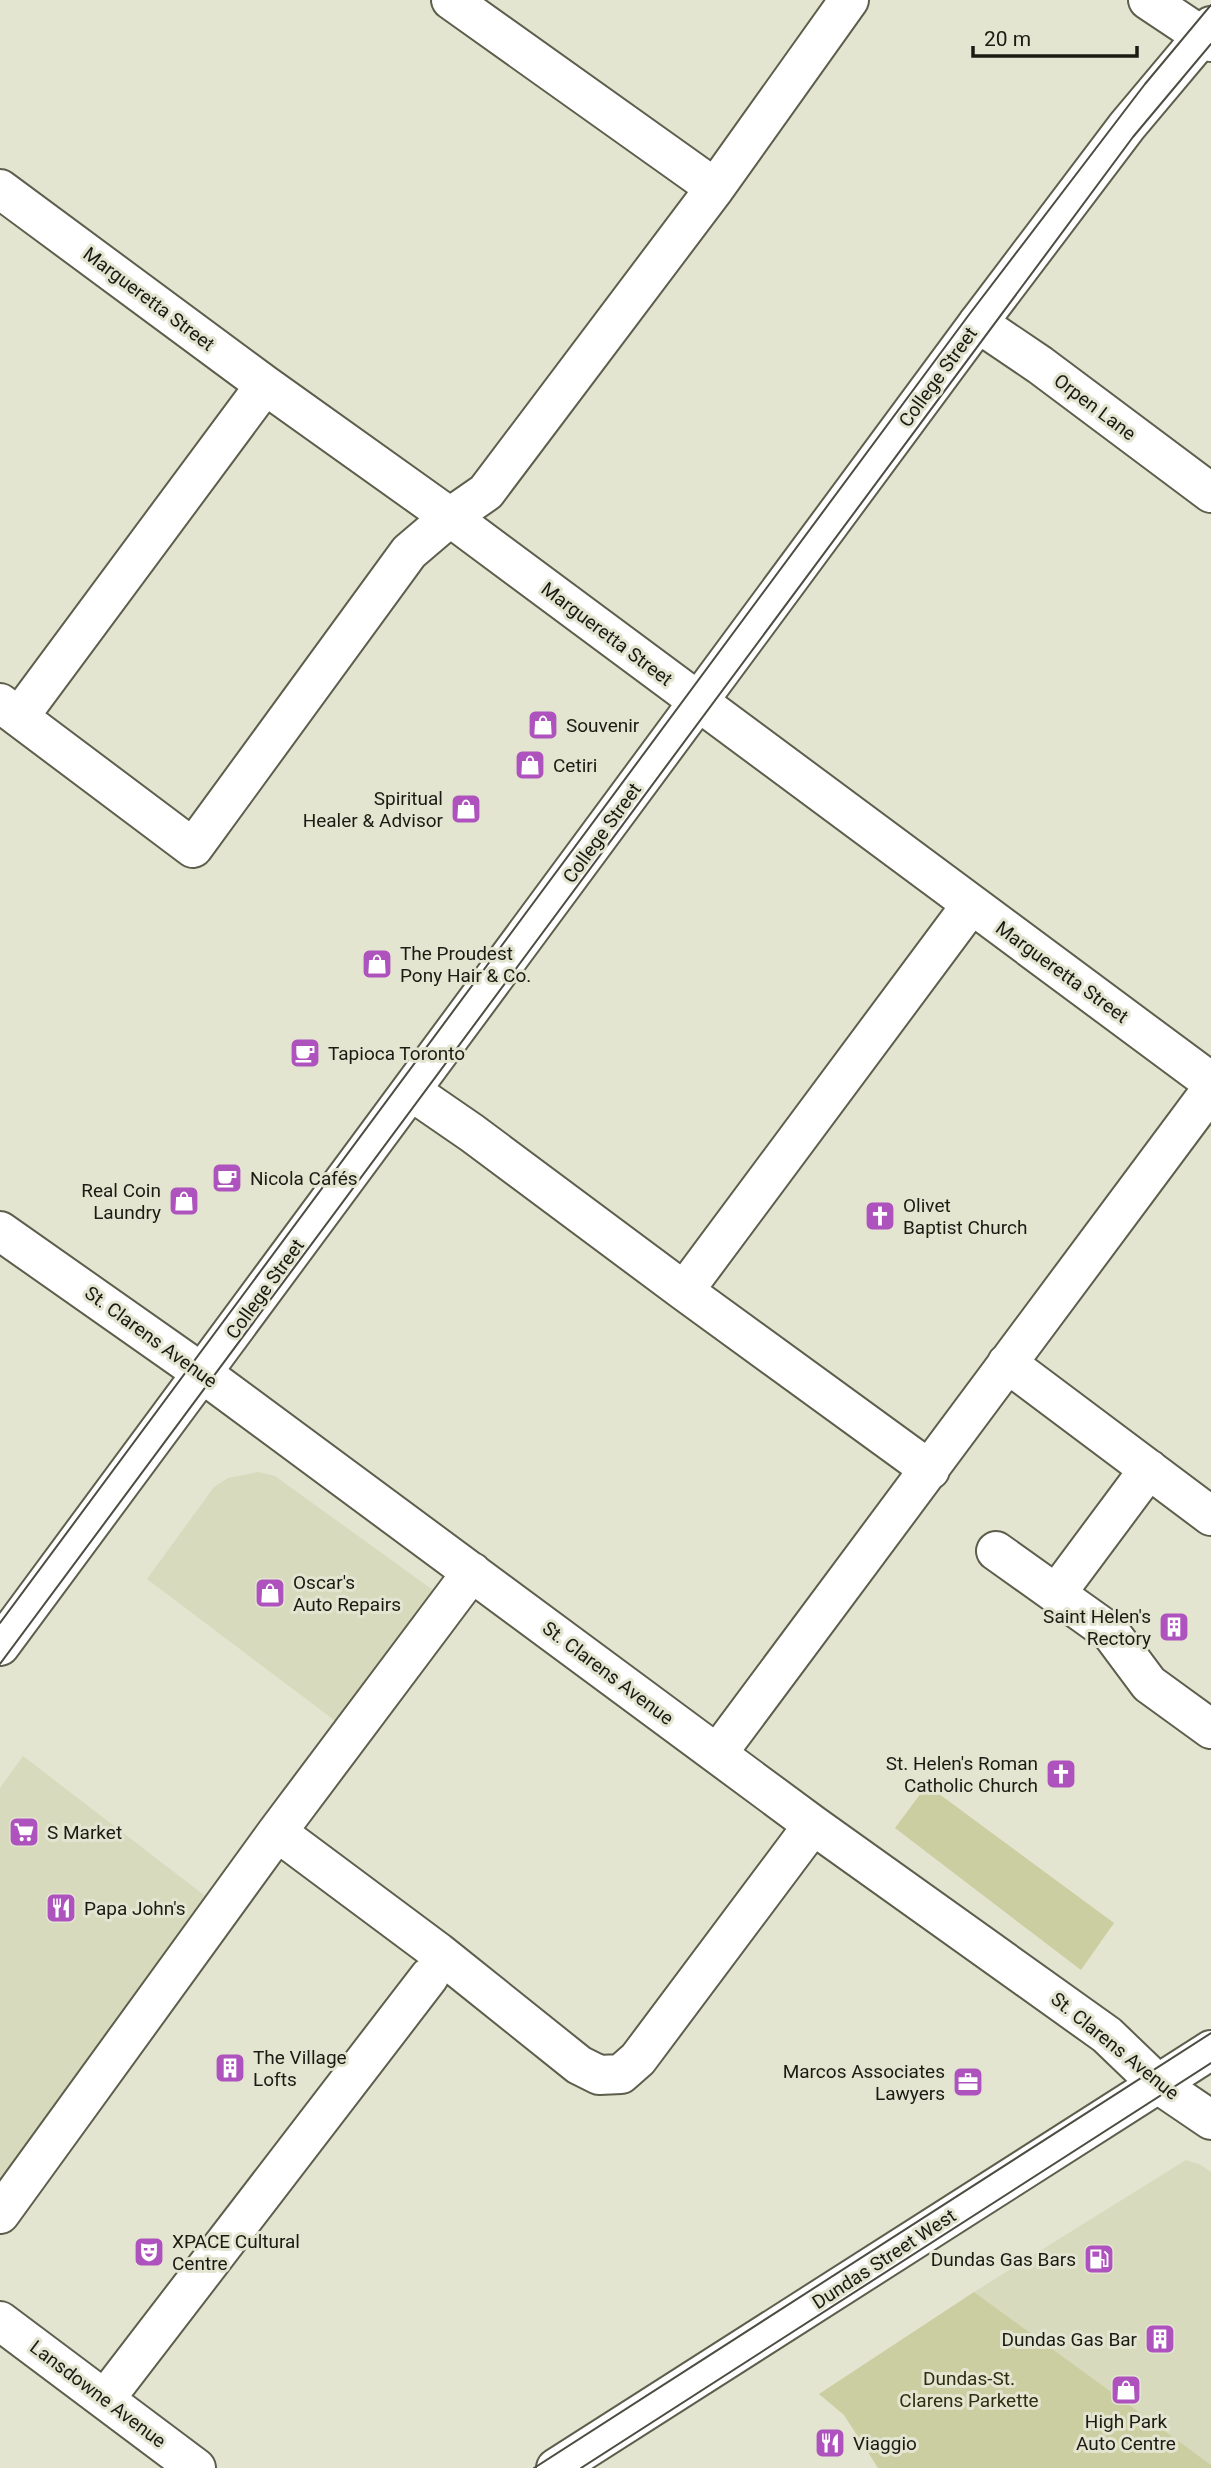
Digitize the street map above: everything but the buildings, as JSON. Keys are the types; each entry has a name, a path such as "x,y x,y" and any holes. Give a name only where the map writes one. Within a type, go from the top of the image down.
{"street":[{"path":"452,0 715,188"},
{"path":"265,385 9,710 193,848 409,552 450,517 486,492 715,188 849,0"},
{"path":"1148,0 1208,35"},
{"name":"College Street","path":"0,1646 978,323 1127,126 1208,35"},
{"name":"Margueretta Street","path":"0,189 265,385 450,517 1211,1082"},
{"name":"Orpen Lane","path":"978,323 1040,365 1211,494"},
{"path":"684,1292 971,905"},
{"path":"717,1754 1211,1090"},
{"path":"411,1091 930,1470"},
{"name":"St. Clarens Avenue","path":"0,1231 202,1373 813,1825 1107,2035 1158,2084 1211,2120"},
{"path":"1007,1363 1211,1516"},
{"path":"1056,1594 1149,1469"},
{"path":"996,1551 1111,1633 1149,1684 1211,1729"},
{"path":"0,2214 276,1832 472,1572"},
{"path":"276,1832 438,1952 579,2065 599,2075 621,2074 638,2059 813,1825"},
{"path":"105,2399 429,1977"},
{"name":"Dundas Street West","path":"556,2468 1211,2050"},
{"name":"Lansdowne Avenue","path":"0,2321 196,2468"}],"shaded area":[{"path":"258,1472 275,1476 437,1593 342,1726 147,1579 214,1487 228,1478"},
{"path":"23,1756 230,1915 0,2223 0,1788"},
{"path":"1186,2160 1211,2172 1211,2465 974,2292"}],"green space":[{"path":"927,1785 1114,1923 1081,1970 895,1828"},
{"name":"Dundas-St. Clarens Parkette","path":"974,2292 1211,2465 1211,2468 878,2468 844,2415 819,2394"}],"tram line":[{"path":"0,1623 968,316 1145,84 1211,5"},
{"path":"0,1664 1133,137 1211,44"},
{"path":"534,2468 1211,2033"},
{"path":"581,2468 1211,2063"}],"place":[{"name":"Souvenir","path":"543,725"},
{"name":"Cetiri","path":"530,765"},
{"name":"Spiritual Healer & Advisor","path":"466,809"},
{"name":"The Proudest Pony Hair & Co.","path":"377,964"},
{"name":"Tapioca Toronto","path":"305,1053"},
{"name":"Nicola Cafés","path":"227,1178"},
{"name":"Real Coin Laundry","path":"184,1201"},
{"name":"Olivet Baptist Church","path":"880,1216"},
{"name":"Oscar's Auto Repairs","path":"270,1593"},
{"name":"Saint Helen's Rectory","path":"1174,1627"},
{"name":"St. Helen's Roman Catholic Church","path":"1061,1774"},
{"name":"S Market","path":"24,1832"},
{"name":"Papa John's","path":"61,1908"},
{"name":"The Village Lofts","path":"230,2068"},
{"name":"Marcos Associates Lawyers","path":"968,2082"},
{"name":"XPACE Cultural Centre","path":"149,2252"},
{"name":"Dundas Gas Bars","path":"1099,2259"},
{"name":"Dundas Gas Bar","path":"1160,2339"},
{"name":"High Park Auto Centre","path":"1126,2390"},
{"name":"Viaggio","path":"830,2443"}]}
